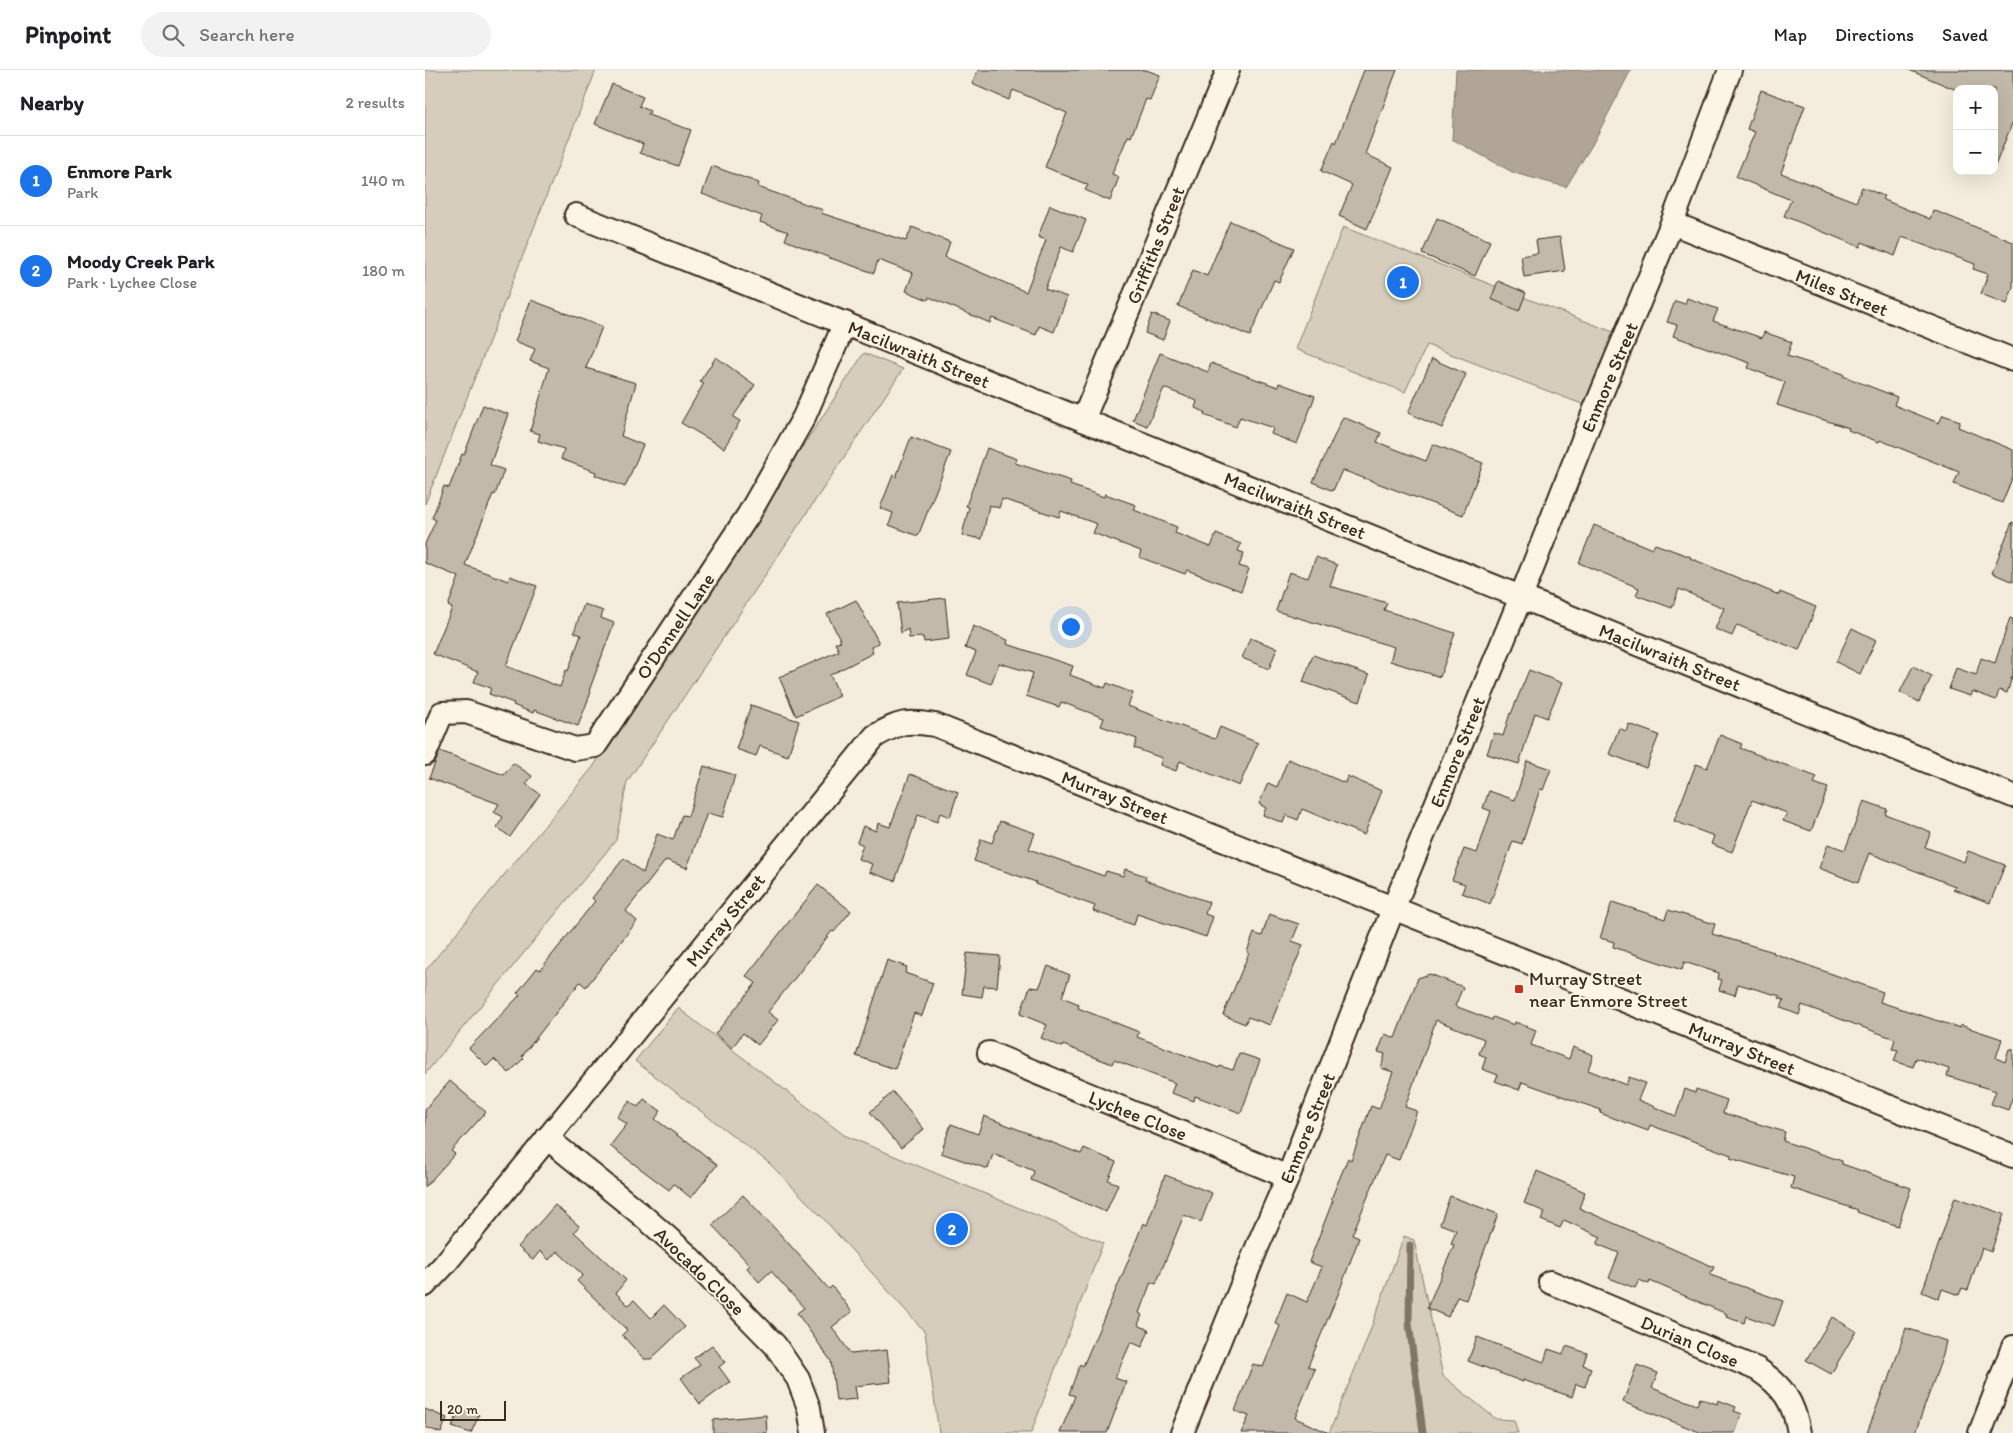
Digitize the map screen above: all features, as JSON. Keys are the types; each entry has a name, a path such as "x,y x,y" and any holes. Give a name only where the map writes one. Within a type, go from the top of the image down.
{"street":[{"name":"Griffiths Street","path":"1083,420 1228,70"},
{"name":"Enmore Street","path":"1182,1433 1261,1236 1288,1176 1393,909 1521,597 1671,223 1730,70"},
{"name":"Macilwraith Street","path":"577,215 2013,796"},
{"name":"Miles Street","path":"1671,223 2013,360"},
{"name":"O'Donnell Lane","path":"425,754 442,713 450,712 466,712 575,749 595,746 749,514 805,417 845,323"},
{"name":"Murray Street","path":"425,1285 444,1265 875,736 893,726 911,721 935,725 2013,1156"},
{"name":"Lychee Close","path":"989,1053 1288,1176"},
{"name":"Avocado Close","path":"547,1138 684,1252 775,1345 798,1379 809,1408 813,1433"},
{"name":"Durian Close","path":"1550,1282 1757,1370 1775,1381 1786,1396 1797,1420 1799,1433"},
{"path":"1980,1433 2013,1347"}],"shaded area":[{"path":"425,70 596,70 425,504"},
{"path":"1456,70 1631,70 1592,145 1566,187 1514,173 1452,139"},
{"path":"1343,227 1626,337 1595,409 1427,345 1405,392 1295,349"},
{"path":"864,353 903,369 627,782 616,840 425,1074 425,971 593,767"},
{"path":"678,1008 844,1135 1103,1243 1031,1433 939,1433 925,1332 821,1216 769,1163 635,1061"},
{"path":"1404,1236 1414,1240 1443,1376 1496,1419 1514,1420 1518,1433 1329,1433 1366,1342"}],"building":[{"path":"978,70 1146,70 1160,75 1150,100 1146,99 1131,137 1128,136 1112,174 1119,177 1110,201 1085,190 1088,185 1045,167 1067,113 1013,90 1009,100 972,84"},
{"path":"1364,70 1397,70 1365,154 1393,167 1367,229 1339,216 1352,185 1321,171 1334,141 1336,143"},
{"path":"1909,70 2013,70 2013,121 1998,158 1998,85 1953,85 1953,89"},
{"path":"612,84 643,97 639,106 650,111 648,115 691,130 678,166 640,153 643,144 595,124"},
{"path":"1761,90 1805,106 1781,173 1856,202 1862,187 1884,196 1882,199 1930,219 1933,210 2013,242 2013,287 2007,304 1981,294 1988,274 1973,269 1975,264 1902,237 1895,256 1862,242 1860,247 1784,216 1791,200 1736,177 1755,132 1747,129"},
{"path":"712,166 759,183 758,187 823,210 821,213 906,241 912,227 950,242 945,257 1026,292 1046,240 1038,237 1050,205 1086,220 1073,252 1061,247 1045,289 1067,297 1054,332 1039,326 1036,335 992,318 990,323 929,297 928,300 906,291 913,273 878,260 874,273 785,240 788,232 760,222 762,216 702,194"},
{"path":"1437,218 1490,241 1475,276 1422,254"},
{"path":"1230,221 1294,248 1279,282 1274,280 1250,336 1178,306 1193,270 1207,276"},
{"path":"1560,237 1565,271 1524,277 1521,256 1538,253 1536,240"},
{"path":"1498,281 1526,293 1519,311 1491,299"},
{"path":"1687,298 1718,309 1713,321 1762,338 1764,332 1792,342 1787,356 1844,374 1843,376 1897,397 1894,405 1939,423 1943,415 1960,421 1958,427 2013,450 2013,476 2002,503 1954,484 1959,472 1880,440 1879,442 1848,430 1849,428 1777,405 1785,382 1748,368 1750,363 1673,336 1677,325 1667,322 1675,301 1685,304"},
{"path":"531,300 602,327 586,368 636,383 621,436 643,445 625,487 595,475 596,472 561,459 564,449 538,441 540,434 530,431 549,368 530,361 535,349 515,341"},
{"path":"1152,314 1170,321 1163,340 1145,333"},
{"path":"1160,353 1208,372 1211,363 1278,387 1279,383 1315,396 1297,444 1271,434 1273,428 1240,417 1236,427 1204,415 1205,412 1195,408 1197,401 1164,388 1147,426 1133,420"},
{"path":"716,357 755,385 733,417 740,421 724,448 681,423 704,383 700,381"},
{"path":"1432,359 1466,374 1442,428 1408,413"},
{"path":"483,405 508,414 490,465 504,470 465,565 508,581 510,576 537,586 506,666 560,687 581,635 574,632 584,604 603,611 601,618 614,623 578,726 534,710 533,713 513,705 514,703 489,694 491,688 474,682 478,672 433,654 452,608 448,606 459,577 425,563 425,544 436,520 432,518 444,486 449,488"},
{"path":"1343,417 1381,433 1377,442 1426,461 1433,444 1483,463 1463,515 1342,470 1333,491 1313,482"},
{"path":"911,437 951,452 918,536 889,525 893,513 880,508 893,475 896,477"},
{"path":"987,448 1017,459 1015,463 1071,481 1070,485 1104,497 1105,494 1136,505 1134,510 1177,527 1175,533 1211,547 1216,534 1241,544 1238,551 1244,553 1239,566 1249,569 1241,591 1187,570 1185,574 1139,557 1141,551 1093,533 1097,524 1061,511 1059,517 1002,499 999,508 989,505 982,539 962,535 969,507 966,506"},
{"path":"2013,522 2013,582 1992,573"},
{"path":"1594,525 1652,549 1655,544 1691,557 1779,595 1780,592 1816,607 1799,650 1737,625 1732,636 1715,629 1724,608 1679,589 1672,608 1636,595 1639,588 1579,563"},
{"path":"1316,557 1337,565 1330,586 1387,603 1384,610 1455,633 1440,677 1390,661 1394,647 1276,611 1289,572 1308,578"},
{"path":"945,598 949,639 924,642 923,637 909,638 908,629 901,633 897,603"},
{"path":"856,600 879,643 871,647 873,653 830,675 840,696 796,716 779,677 839,651 835,643 841,641 827,614"},
{"path":"2010,618 2013,619 2013,674 2007,693 1999,690 1996,700 1972,691 1970,696 1949,689 1956,668 1976,675 1981,658 1995,663"},
{"path":"973,626 1008,640 1007,644 1073,666 1070,675 1105,688 1107,683 1133,693 1128,706 1215,739 1220,727 1258,743 1239,786 1180,761 1176,771 1160,765 1162,758 1134,748 1137,739 1101,726 1104,718 1061,702 1059,707 1026,696 1033,673 999,663 991,684 967,675 976,652 965,648"},
{"path":"1852,628 1876,640 1860,674 1836,662"},
{"path":"1250,638 1277,648 1269,669 1242,658"},
{"path":"1313,655 1369,675 1360,702 1303,682"},
{"path":"1913,666 1932,676 1919,702 1900,692"},
{"path":"1529,670 1562,683 1547,718 1535,713 1519,764 1487,754 1494,733 1503,736 1510,713"},
{"path":"751,705 799,721 788,756 760,746 756,756 736,749"},
{"path":"1629,724 1659,735 1646,768 1609,754 1619,728 1626,731"},
{"path":"1720,735 1742,744 1740,748 1817,777 1814,783 1828,788 1811,831 1783,821 1787,813 1752,800 1732,852 1711,844 1714,836 1674,821 1696,764 1707,768"},
{"path":"440,751 504,775 513,763 532,776 526,784 540,794 510,837 497,827 503,817 494,812 499,804 429,778"},
{"path":"1288,759 1345,783 1347,776 1382,791 1364,835 1302,809 1298,820 1286,815 1283,823 1263,815 1266,808 1259,804 1268,783 1277,787"},
{"path":"1527,761 1551,769 1543,790 1540,789 1522,844 1513,841 1490,904 1462,893 1465,884 1452,880 1464,849 1477,853 1491,811 1483,808 1489,791 1515,800"},
{"path":"704,766 735,775 723,817 707,813 687,868 666,860 626,911 637,921 586,987 580,982 522,1056 524,1058 509,1073 494,1059 487,1066 469,1048 520,995 517,993 537,968 540,970 595,901 592,898 624,858 643,873 657,834 673,840 682,815 688,816"},
{"path":"910,774 958,792 950,817 940,813 937,822 918,815 895,881 869,872 872,864 858,859 863,845 857,842 863,826 876,831 878,823 890,827"},
{"path":"1864,801 1887,809 1885,814 1931,832 1925,847 1964,862 1968,851 2005,865 1990,903 1953,889 1955,886 1869,853 1858,883 1819,868 1828,844 1845,850"},
{"path":"1000,821 1035,833 1029,849 1104,876 1106,871 1123,876 1125,869 1146,876 1145,880 1209,902 1205,914 1213,917 1206,937 1137,914 1134,925 1093,911 1095,906 1035,884 1036,882 974,861 981,839 992,843"},
{"path":"818,885 851,911 834,932 832,931 768,1012 778,1020 758,1045 743,1033 732,1048 715,1034 756,983 746,976"},
{"path":"1612,902 1665,919 1668,910 1715,924 1712,934 1774,952 1883,992 1880,1002 1960,1028 1960,1025 2002,1039 1996,1058 2005,1062 2009,1049 2013,1049 2013,1096 2008,1110 1991,1104 1996,1091 1947,1076 1949,1069 1916,1058 1913,1067 1894,1061 1898,1050 1892,1049 1895,1039 1802,1005 1799,1015 1781,1008 1784,1000 1779,998 1780,996 1738,984 1735,995 1719,990 1722,980 1718,979 1719,973 1684,962 1682,970 1613,947 1614,942 1600,938"},
{"path":"1269,914 1299,924 1292,941 1303,945 1270,1025 1248,1017 1245,1024 1223,1015 1249,953 1247,952 1254,933 1262,936"},
{"path":"967,953 1000,956 997,987 984,986 982,997 962,994"},
{"path":"887,960 907,967 905,973 933,983 922,1016 914,1013 895,1069 856,1056"},
{"path":"1048,966 1070,975 1062,997 1079,1004 1078,1008 1139,1032 1137,1037 1219,1068 1220,1066 1233,1070 1239,1053 1260,1060 1241,1113 1195,1096 1194,1101 1171,1093 1175,1083 1114,1060 1112,1064 1041,1038 1047,1025 1020,1014 1030,987 1039,988"},
{"path":"1430,974 1463,987 1455,1006 1492,1020 1493,1017 1514,1025 1515,1022 1536,1030 1531,1045 1569,1059 1573,1047 1593,1055 1588,1070 1626,1085 1629,1077 1645,1083 1638,1100 1676,1116 1685,1089 1695,1093 1696,1089 1727,1100 1723,1113 1785,1132 1783,1141 1842,1161 1842,1164 1911,1188 1898,1226 1857,1212 1858,1210 1791,1188 1794,1177 1730,1158 1731,1155 1650,1125 1648,1131 1600,1113 1601,1110 1522,1082 1519,1090 1495,1081 1498,1075 1482,1069 1486,1057 1479,1054 1484,1039 1436,1020 1405,1107 1417,1111 1399,1160 1385,1155 1352,1235 1359,1238 1308,1366 1315,1369 1295,1418 1329,1433 1241,1433 1249,1416 1235,1411 1253,1364 1263,1367 1280,1326 1275,1323 1287,1293 1307,1302 1322,1267 1309,1262 1333,1200 1331,1199 1348,1158 1351,1160 1371,1106 1379,1109 1393,1072 1381,1068 1385,1054 1378,1052 1385,1034 1395,1038 1418,978"},
{"path":"450,1081 486,1112 451,1151 455,1154 425,1187 425,1109"},
{"path":"893,1092 924,1129 901,1148 870,1112"},
{"path":"644,1099 661,1111 655,1119 686,1140 717,1165 691,1198 674,1184 669,1190 610,1146 627,1124 617,1117 630,1101 638,1107"},
{"path":"984,1116 1081,1154 1084,1148 1116,1162 1108,1180 1118,1184 1106,1212 1031,1180 1034,1171 993,1154 988,1169 941,1153 951,1124 978,1134"},
{"path":"1537,1171 1585,1192 1579,1208 1714,1267 1710,1275 1783,1301 1774,1326 1746,1316 1744,1323 1726,1317 1727,1314 1650,1281 1649,1284 1639,1280 1635,1288 1609,1278 1619,1253 1597,1244 1601,1237 1564,1220 1560,1228 1541,1220 1545,1212 1524,1203"},
{"path":"1165,1175 1212,1193 1201,1222 1184,1215 1156,1284 1151,1282 1139,1313 1142,1315 1138,1325 1149,1330 1142,1347 1131,1342 1115,1378 1126,1382 1107,1433 1060,1433 1075,1396 1069,1394 1080,1364 1083,1366 1143,1223 1147,1225"},
{"path":"743,1195 829,1289 832,1286 852,1312 832,1327 851,1354 887,1350 891,1382 855,1386 857,1399 836,1401 831,1361 797,1313 804,1308 771,1271 759,1282 747,1268 750,1265 712,1225"},
{"path":"1450,1196 1498,1214 1466,1300 1457,1297 1448,1317 1427,1308 1454,1245 1451,1244 1456,1230 1440,1224"},
{"path":"1955,1197 2004,1214 1991,1252 1982,1248 1968,1290 1962,1288 1959,1295 1942,1289 1939,1299 1922,1292"},
{"path":"555,1205 579,1226 574,1232 626,1280 616,1293 628,1305 634,1300 651,1318 664,1305 685,1327 651,1359 644,1359 622,1335 627,1330 577,1281 583,1275 557,1251 549,1260 540,1251 533,1260 518,1247"},
{"path":"1832,1317 1856,1331 1831,1374 1806,1360"},
{"path":"1906,1328 1946,1341 1943,1355 1915,1433 1867,1433 1886,1382 1888,1383"},
{"path":"1477,1337 1544,1362 1548,1349 1563,1354 1566,1346 1587,1353 1583,1365 1591,1368 1585,1387 1576,1384 1572,1397 1523,1380 1523,1382 1468,1361"},
{"path":"712,1345 725,1362 719,1367 730,1382 700,1404 681,1378 700,1365 694,1358"},
{"path":"1637,1365 1658,1373 1652,1388 1697,1405 1700,1398 1717,1404 1718,1400 1736,1407 1734,1411 1742,1414 1735,1433 1702,1433 1623,1402"},
{"path":"460,1408 479,1415 471,1433 452,1427"},
{"path":"425,1409 447,1418 441,1433 425,1427"},
{"path":"766,1415 767,1433 713,1433 713,1420"}],"waterway":[{"path":"1410,1245 1409,1323 1423,1433"}],"place":[{"name":"Enmore Park","path":"1403,282"},
{"name":"Murray Street near Enmore Street","path":"1519,989"},
{"name":"Moody Creek Park","path":"952,1229"}]}
